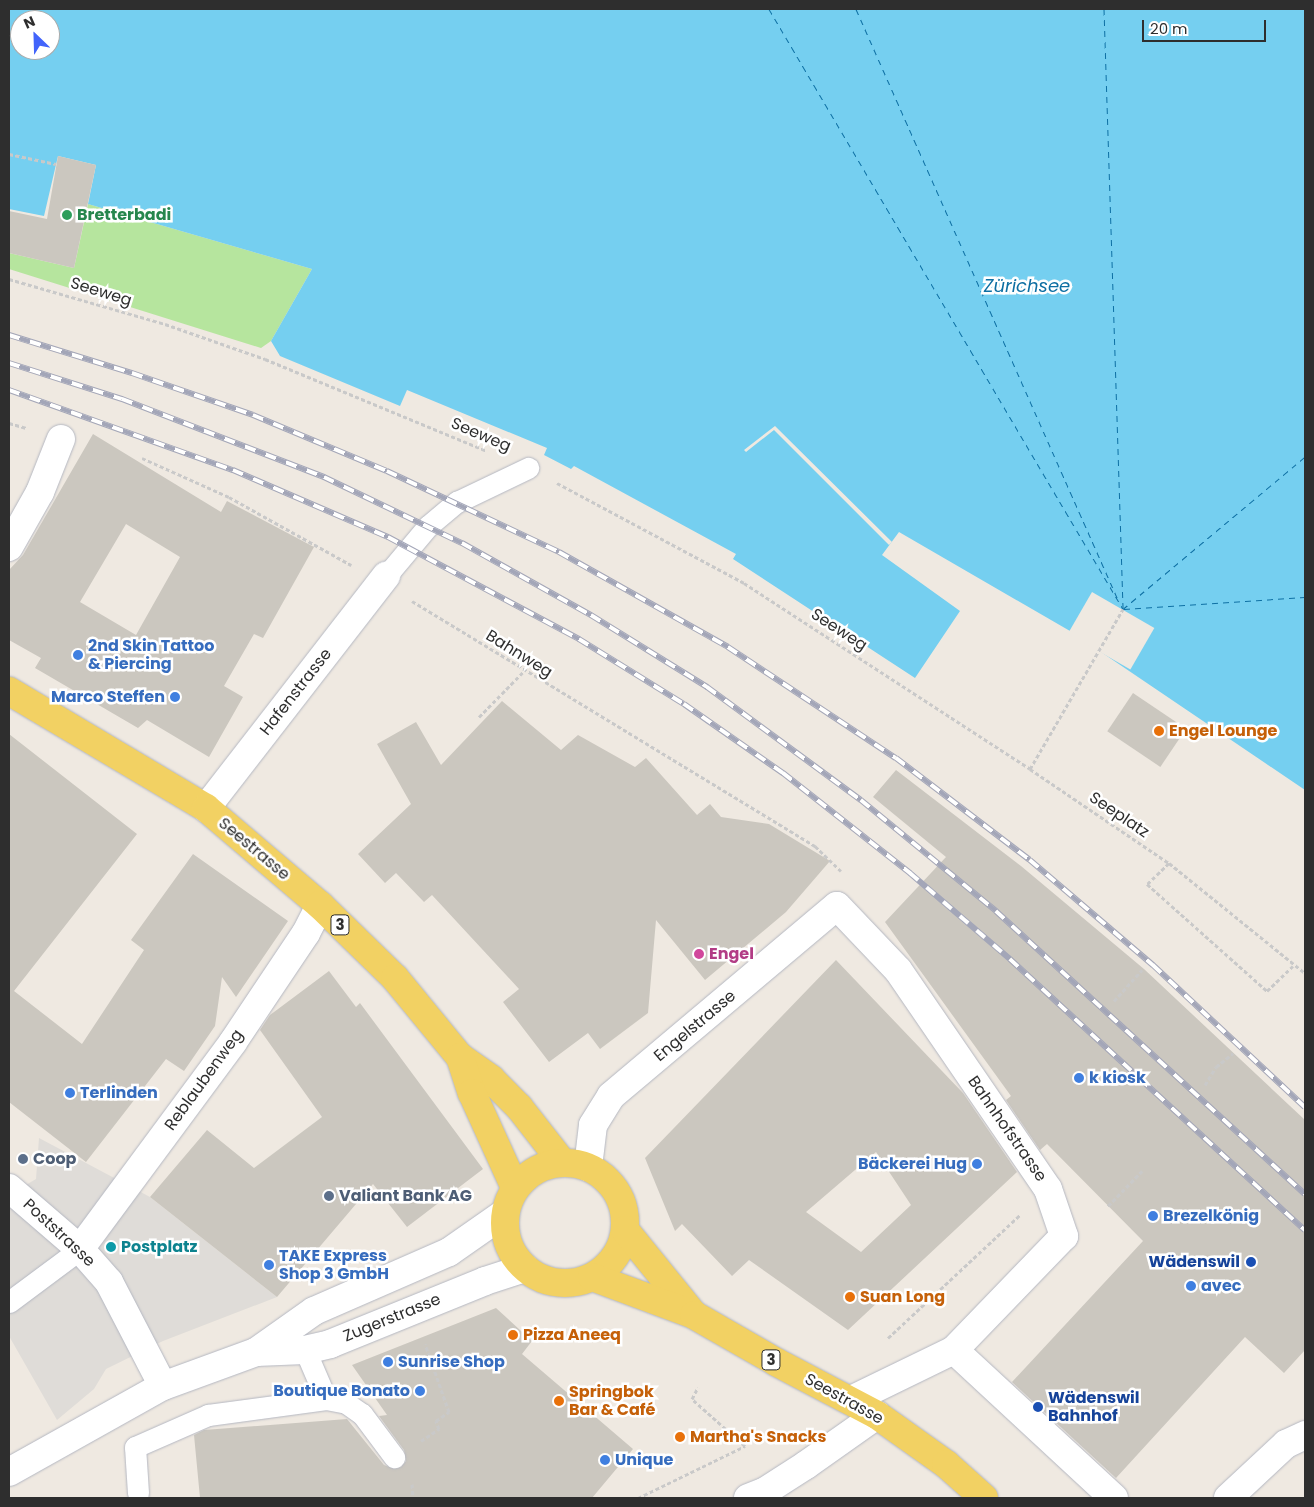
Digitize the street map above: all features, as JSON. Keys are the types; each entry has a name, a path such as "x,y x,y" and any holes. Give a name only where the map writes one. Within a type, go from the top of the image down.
{"main road":[{"name":"Seestrasse","path":"9,691 206,808 320,905 396,978 460,1056 491,1079 575,1164"},
{"name":"Seestrasse","path":"460,1056 472,1093 515,1188"},
{"path":"575,1164 613,1186 621,1200 625,1230 615,1258 592,1277 579,1282 550,1282 525,1268 508,1243 505,1213 515,1188 536,1170 575,1164"},
{"name":"Seestrasse","path":"625,1230 694,1315"},
{"name":"Seestrasse","path":"592,1277 694,1315 776,1362 852,1400 877,1415 946,1464 984,1498"}],"street":[{"path":"9,547 40,492 61,438"},
{"name":"Hafenstrasse","path":"206,808 384,579"},
{"name":"Reblaubenweg","path":"80,1249 233,1042 306,933 320,905"},
{"name":"Engelstrasse","path":"575,1164 593,1125 611,1096 837,906"},
{"name":"Bahnhofstrasse","path":"837,906 898,970 1048,1189 1064,1236 954,1350 852,1400"},
{"name":"Poststrasse","path":"9,1188 80,1249 109,1282 163,1386"},
{"name":"Zugerstrasse","path":"9,1472 163,1386 256,1352 314,1311 450,1252 505,1213"},
{"name":"Zugerstrasse","path":"256,1352 305,1350 330,1344 485,1280 525,1268"},
{"path":"954,1350 1114,1498"},
{"path":"760,1496 877,1415"},
{"path":"1228,1498 1286,1444 1305,1435"}],"lane":[{"path":"384,579 428,526 457,502 528,468"},
{"path":"9,1302 80,1249"},
{"path":"305,1350 326,1399"},
{"path":"138,1493 136,1447 208,1415 326,1399 346,1403 362,1414 394,1457"}],"path":[{"path":"9,154 56,164"},
{"name":"Seeweg","path":"9,279 128,313 265,358 528,468 744,583 910,690"},
{"name":"Bahnweg","path":"142,458 229,497 384,579 523,672 815,846 842,868 837,906"},
{"path":"1030,769 1123,609"},
{"path":"479,717 523,672"},
{"name":"Seeplatz","path":"910,690 1030,769 1168,864 1305,974"},
{"path":"1168,864 1147,884 1267,990 1293,966"},
{"path":"1114,1001 1142,970"},
{"path":"1205,1085 1216,1066 1233,1053"},
{"path":"1108,1206 1142,1170"},
{"path":"888,1338 1048,1189"},
{"path":"417,1443 439,1429 436,1421 449,1412 423,1338"},
{"path":"638,1498 746,1446 692,1400 698,1387"}],"green space":[{"path":"88,204 312,269 271,341 261,348 9,269 9,253 74,268"}],"shaded area":[{"name":"Postplatz","path":"39,1138 150,1197 277,1297 163,1341 106,1369 94,1389 57,1420 9,1336 9,1195 36,1179"}],"water":[{"name":"Zürichsee","path":"9,9 1305,9 1305,790 1070,631 899,532 882,555 960,611 915,678 733,559 736,554 574,466 571,469 544,455 547,448 407,390 400,406 280,356 271,341 312,269 88,204 96,165 58,156 44,216 9,209"}],"pier":[{"path":"775,426 892,542 889,545 774,430 746,452 744,450"},
{"path":"1092,592 1154,628 1130,670 1068,634"}],"building":[{"name":"Bretterbadi","path":"58,156 96,165 74,268 9,253 9,211 47,219"},
{"path":"93,434 221,512 227,501 314,547 263,638 254,634 224,686 243,697 209,757 147,720 138,728 35,668 41,658 9,640 9,570 23,555","holes":["126,524 180,557 136,635 80,602"]},
{"path":"1133,693 1186,729 1160,767 1107,731"},
{"path":"502,701 561,750 578,735 635,767 646,758 697,815 710,804 721,817 769,824 830,861 786,912 705,980 656,920 648,1013 600,1049 588,1033 549,1062 503,1002 519,989 432,895 424,902 396,873 385,883 358,854 411,804 377,744 416,722 441,765"},
{"path":"9,734 137,834 14,991 82,1044 144,950 131,940 193,854 288,921 236,997 222,977 215,1026 184,1071 166,1059 86,1162 9,1102"},
{"path":"896,770 1021,866 1144,969 1305,1120 1305,1350 1284,1373 1245,1337 1116,1478 1012,1382 1143,1241 1047,1144 1040,1150 1006,1100 1011,1096 885,922 946,857 873,797"},
{"path":"836,960 963,1093 1017,1172 848,1330 749,1260 732,1276 682,1224 675,1231 645,1158","holes":["876,1152 911,1205 861,1252 806,1212"]},
{"path":"329,971 356,1007 360,1003 483,1169 407,1227 373,1184 277,1297 150,1197 207,1130 254,1168 322,1117 260,1030 270,1015"},
{"path":"496,1308 532,1341 522,1354 633,1449 592,1498 200,1498 194,1435 204,1430 347,1419 384,1465 395,1469 401,1467 406,1461 404,1450 379,1416 387,1415 352,1365"}],"ferry route":[{"path":"769,9 1123,609"},
{"path":"856,9 1119,602"},
{"path":"1104,9 1123,608"},
{"path":"1123,609 1305,457"},
{"path":"1124,609 1305,597"}],"railway":[{"path":"9,335 132,373 253,415 387,471 559,552 728,647 896,758 1030,860 1153,965 1305,1107"},
{"path":"9,363 122,399 324,477 462,543 591,615 707,687 861,800 996,911 1305,1194"},
{"path":"9,390 233,470 388,537 579,639 684,704 783,773 910,873 1010,959 1305,1230"}],"place":[{"name":"Bretterbadi","path":"67,215"},
{"name":"2nd Skin Tattoo & Piercing","path":"78,655"},
{"name":"Marco Steffen","path":"175,697"},
{"name":"Engel Lounge","path":"1159,731"},
{"name":"Engel","path":"699,954"},
{"name":"k kiosk","path":"1079,1078"},
{"name":"Terlinden","path":"70,1093"},
{"name":"Coop","path":"23,1159"},
{"name":"Bäckerei Hug","path":"977,1164"},
{"name":"Valiant Bank AG","path":"329,1196"},
{"name":"Brezelkönig","path":"1153,1216"},
{"name":"Postplatz","path":"111,1247"},
{"name":"Wädenswil","path":"1251,1262"},
{"name":"TAKE Express Shop 3 GmbH","path":"269,1265"},
{"name":"avec","path":"1191,1286"},
{"name":"Suan Long","path":"850,1297"},
{"name":"Pizza Aneeq","path":"513,1335"},
{"name":"Sunrise Shop","path":"388,1362"},
{"name":"Boutique Bonato","path":"420,1391"},
{"name":"Springbok Bar & Café","path":"559,1401"},
{"name":"Wädenswil Bahnhof","path":"1038,1407"},
{"name":"Martha's Snacks","path":"680,1437"},
{"name":"Unique","path":"605,1460"}]}
